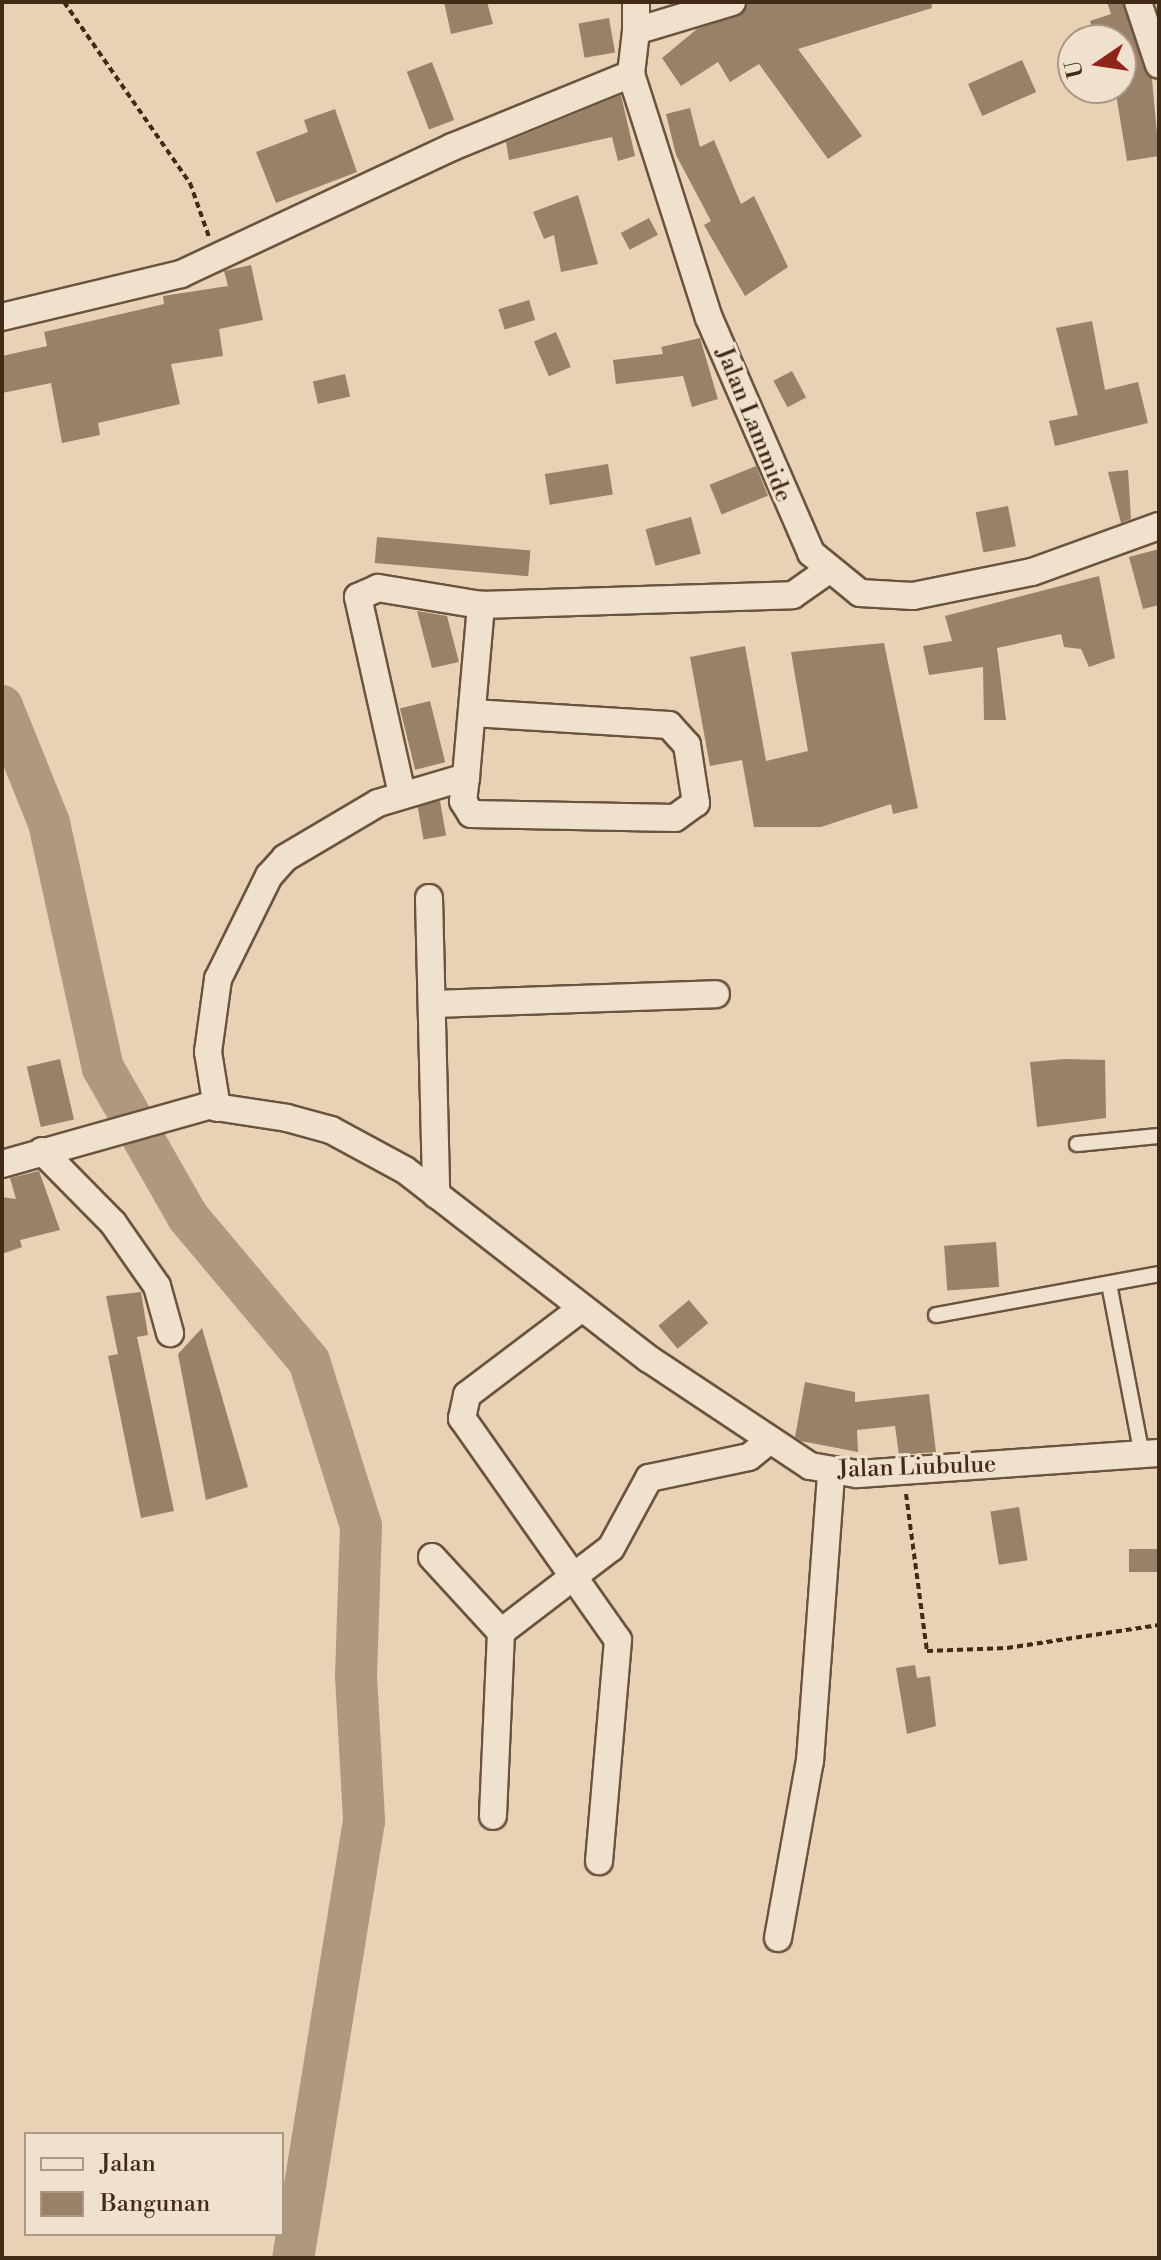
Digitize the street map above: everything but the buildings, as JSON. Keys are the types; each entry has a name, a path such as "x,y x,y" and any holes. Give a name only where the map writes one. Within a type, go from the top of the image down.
{"street":[{"name":"Jalan Lammide","path":"636,2 631,74 709,318 795,528 827,571 860,593 913,596 1032,572 1159,526"},
{"path":"636,31 732,2"},
{"path":"1138,2 1159,65"},
{"path":"2,317 128,290 216,258 452,147 631,74"},
{"path":"402,794 358,597 378,588 481,605 793,595 827,571"},
{"path":"472,713 669,725 687,745 696,803 675,818 471,814 463,801 481,605"},
{"path":"2,1164 95,1135 217,1108 211,1016 225,958 246,914 285,858 402,794 466,777"},
{"path":"429,898 436,1195"},
{"path":"432,1004 716,994"},
{"name":"Jalan Liubulue","path":"217,1108 331,1130 436,1195 582,1308 770,1440 831,1472 903,1472 1150,1454"},
{"path":"42,1151 113,1223 148,1273 170,1333"},
{"path":"582,1308 467,1395 462,1418 578,1575 618,1640 599,1861"},
{"path":"501,1632 611,1548 649,1478 749,1457 770,1440"},
{"path":"778,1938 810,1761 831,1472"},
{"path":"432,1557 501,1632 493,1816"}],"lane":[{"path":"1077,1144 1159,1136"},
{"path":"936,1315 1110,1289 1140,1274 1159,1274"},
{"path":"1110,1289 1150,1454"}],"path":[{"path":"64,2 190,183 216,258"},
{"path":"903,1472 927,1651 1007,1648 1159,1625"}],"waterway":[{"path":"2,706 49,823 103,1068 188,1217 309,1361 361,1526 356,1676 364,1821 293,2258"}]}
